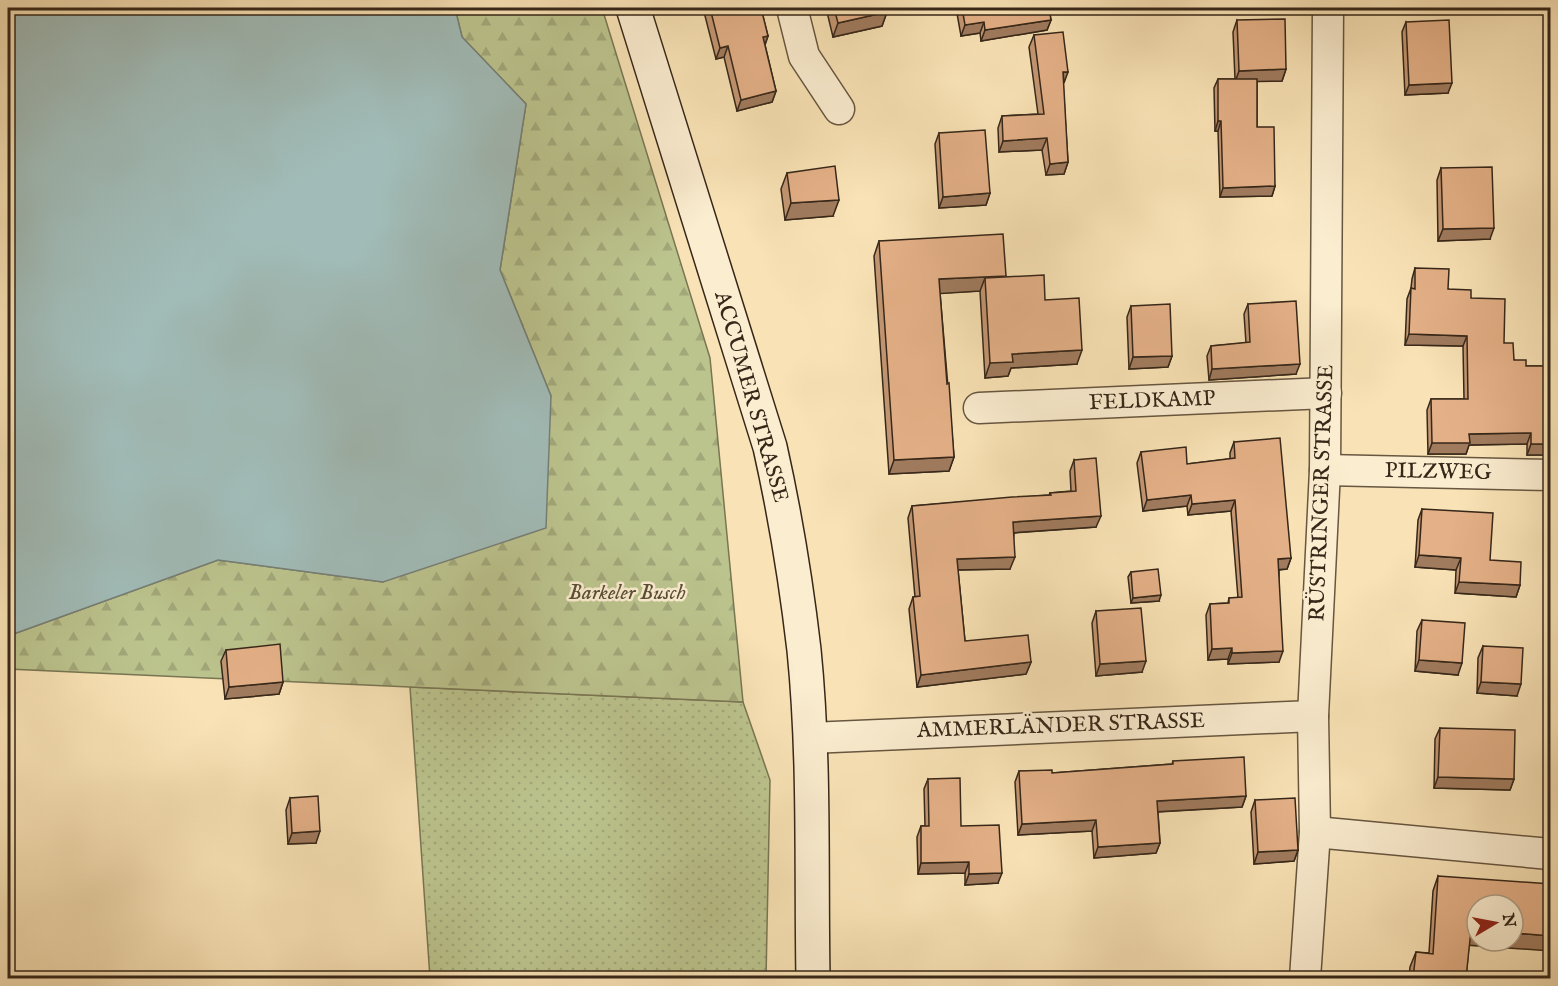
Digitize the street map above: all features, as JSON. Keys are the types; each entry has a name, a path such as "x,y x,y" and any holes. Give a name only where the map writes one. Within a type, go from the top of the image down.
{"street":[{"name":"ACCUMER STRASSE","path":"633,8 770,447 791,553 804,651 810,738 813,978"},
{"path":"792,8 804,56 839,109"},
{"name":"RÜSTRINGER STRASSE","path":"1305,978 1315,832 1313,716 1325,470 1328,8"},
{"name":"FELDKAMP","path":"979,408 1326,393"},
{"name":"PILZWEG","path":"1325,470 1551,475"},
{"name":"AMMERLÄNDER STRASSE","path":"810,738 1313,716"},
{"path":"1315,832 1551,854"}],"green space":[{"name":"Barkeler Busch","path":"455,8 602,8 710,358 743,702 8,669 8,636 218,560 383,582 551,396 500,270 526,104 462,37"},
{"path":"410,687 743,702 770,780 766,978 430,978"}],"water":[{"path":"8,8 455,8 462,37 526,104 500,270 551,396 546,528 383,582 218,560 8,636"}],"building":[{"path":"710,8 761,8 768,36 763,37 776,91 741,100 728,46 720,48"},
{"path":"834,8 886,8 887,12 838,23"},
{"path":"962,8 1049,8 1051,20 985,30 984,22 965,25"},
{"path":"1285,19 1286,69 1239,71 1237,20"},
{"path":"1449,20 1452,83 1409,85 1406,22"},
{"path":"1063,32 1068,72 1063,72 1068,162 1050,164 1047,138 1003,141 1002,116 1044,114 1034,35"},
{"path":"1218,79 1257,79 1257,127 1274,127 1275,186 1223,188 1221,121 1218,121"},
{"path":"985,130 990,193 943,197 939,133"},
{"path":"835,166 839,200 791,203 787,173"},
{"path":"1492,167 1494,228 1443,229 1441,168"},
{"path":"1003,234 1006,276 939,279 954,457 894,460 879,241"},
{"path":"1415,268 1449,269 1448,289 1471,290 1471,298 1505,299 1504,343 1513,343 1514,360 1526,360 1526,366 1551,366 1551,444 1531,444 1531,433 1469,434 1470,443 1432,443 1431,399 1468,399 1467,336 1409,334 1411,288 1415,289"},
{"path":"1044,275 1045,300 1079,298 1082,350 1012,354 1013,362 990,363 985,278"},
{"path":"1296,301 1300,364 1212,369 1211,346 1250,342 1248,304"},
{"path":"1170,304 1172,356 1133,357 1131,306"},
{"path":"1280,438 1291,558 1278,559 1283,651 1232,653 1232,648 1212,649 1210,604 1229,603 1229,598 1242,597 1235,500 1192,504 1191,495 1147,500 1141,452 1186,447 1187,464 1235,458 1234,442"},
{"path":"1096,458 1101,516 1013,522 1015,557 957,559 965,641 1028,635 1031,662 921,675 913,597 920,596 912,506 1076,491 1074,460"},
{"path":"1422,509 1493,513 1490,560 1521,562 1520,585 1459,582 1461,558 1419,555"},
{"path":"1158,569 1161,595 1133,598 1131,572"},
{"path":"1141,608 1146,661 1100,664 1096,611"},
{"path":"1422,620 1465,623 1462,663 1419,660"},
{"path":"280,644 283,682 229,687 226,650"},
{"path":"1483,646 1523,648 1521,684 1481,682"},
{"path":"1440,728 1515,730 1514,779 1438,777"},
{"path":"1244,757 1246,796 1157,801 1160,843 1098,847 1096,820 1022,824 1019,771 1052,770 1052,773 1173,764 1173,761"},
{"path":"960,778 961,826 999,825 1002,873 969,874 969,862 921,863 921,826 929,826 928,779"},
{"path":"318,796 320,831 292,833 290,798"},
{"path":"1295,798 1298,850 1258,852 1255,800"},
{"path":"1438,876 1551,884 1551,936 1525,934 1525,893 1465,893 1465,953 1469,953 1466,978 1413,978 1416,952 1433,954"}]}
